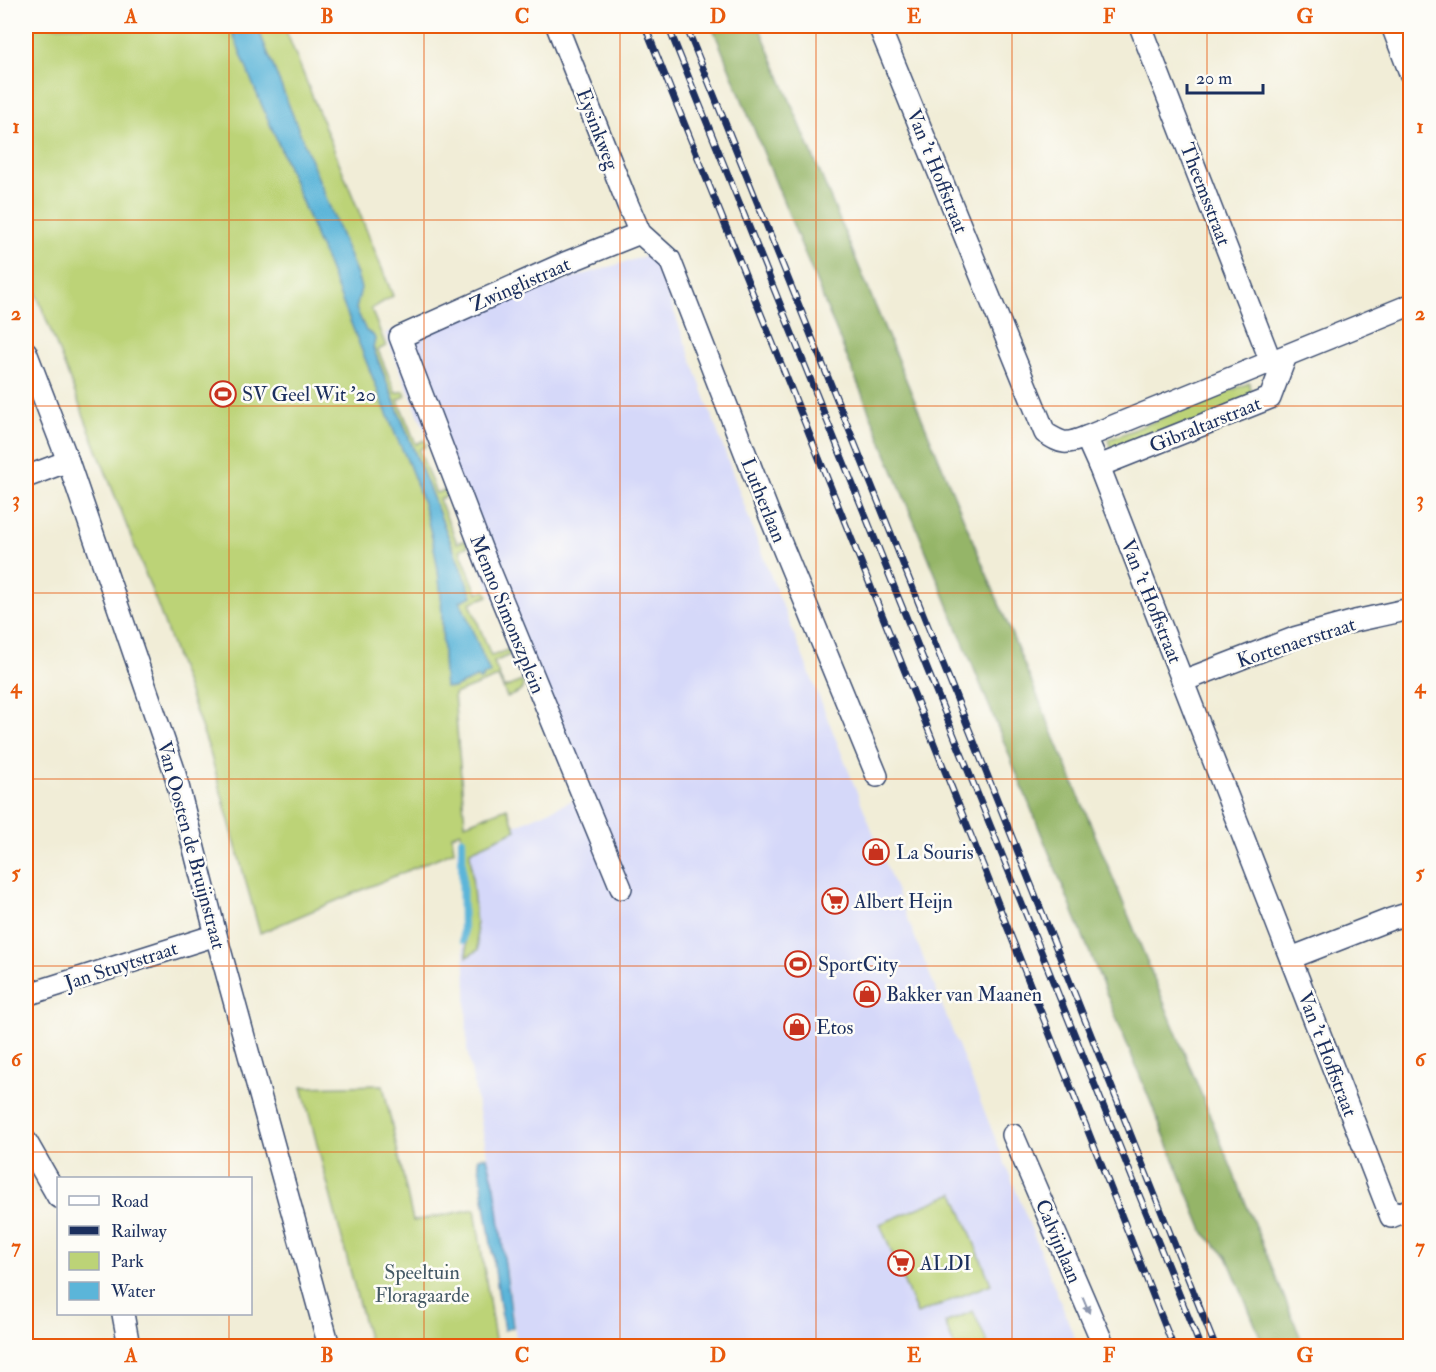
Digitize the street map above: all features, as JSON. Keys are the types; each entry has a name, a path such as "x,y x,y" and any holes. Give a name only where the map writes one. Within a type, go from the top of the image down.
{"street":[{"name":"Eysinkweg","path":"557,26 640,232"},
{"name":"Van 't Hoffstraat","path":"879,26 1045,433 1061,443 1073,442 1086,437 1099,466 1335,1076 1401,1213"},
{"name":"Theemsstraat","path":"1140,26 1279,359"},
{"path":"1392,26 1410,74"},
{"name":"Zwinglistraat","path":"400,337 640,232"},
{"name":"Lutherlaan","path":"640,232 670,260 769,514 877,776"},
{"name":"Gibraltarstraat","path":"1086,437 1410,305"},
{"name":"Menno Simonszplein","path":"400,337 486,561 621,888"},
{"name":"Van Oosten de Bruijnstraat","path":"26,352 68,460 174,770 216,935 329,1347"},
{"name":"Gibraltarstraat","path":"1099,466 1269,398 1279,359"},
{"path":"26,477 68,460"},
{"name":"Kortenaerstraat","path":"1183,681 1297,637 1410,609"},
{"path":"1291,958 1410,913"},
{"name":"Jan Stuytstraat","path":"26,995 216,935"},
{"name":"Calvijnlaan","path":"1013,1135 1104,1347"},
{"path":"26,1141 57,1195"},
{"path":"123,1315 129,1347"}],"shaded area":[{"path":"653,254 762,554 1078,1346 517,1346 500,1221 467,1049 466,985 457,851 576,799 385,333"}],"green space":[{"name":"SV Geel Wit '20","path":"26,26 230,26 420,494 439,574 445,686 453,688 479,677 480,680 482,676 489,673 460,601 472,596 373,347 375,339 366,331 356,309 360,289 357,275 257,26 284,26 393,296 371,309 386,346 378,350 396,393 404,391 406,396 398,400 416,444 424,440 426,446 419,450 436,493 445,490 447,496 439,499 457,543 465,540 468,546 460,550 477,593 486,591 488,596 470,603 491,656 510,649 512,654 494,662 504,688 522,681 523,685 519,692 507,697 498,677 454,694 465,824 507,808 516,830 470,851 478,950 467,957 461,832 452,835 454,851 260,933 209,749 159,609 26,267"},
{"path":"712,26 759,26 1118,890 1304,1346 1264,1346 1227,1257 1204,1233"},
{"path":"1249,383 1256,404 1116,461 1108,440"},
{"name":"Speeltuin Floragaarde","path":"383,1085 413,1221 475,1209 496,1346 370,1346 302,1087"},
{"path":"954,1193 991,1284 917,1314 880,1224"},
{"path":"973,1311 989,1346 954,1346 945,1323"}],"water":[{"path":"230,26 257,26 357,275 361,288 356,309 366,331 375,339 373,348 472,596 460,601 490,673 479,680 478,677 453,688 445,687 439,574 420,494"},
{"path":"487,1157 495,1187 513,1327 504,1330 478,1158"}],"waterway":[{"path":"462,840 463,940"}],"railway":[{"path":"645,26 982,863 1173,1346"},
{"path":"668,26 1200,1346"},
{"path":"686,26 1215,1346"}],"place":[{"name":"SV Geel Wit '20","path":"223,394"},
{"name":"La Souris","path":"876,852"},
{"name":"Albert Heijn","path":"835,901"},
{"name":"SportCity","path":"798,964"},
{"name":"Bakker van Maanen","path":"867,994"},
{"name":"Etos","path":"797,1027"},
{"name":"ALDI","path":"901,1263"}]}
